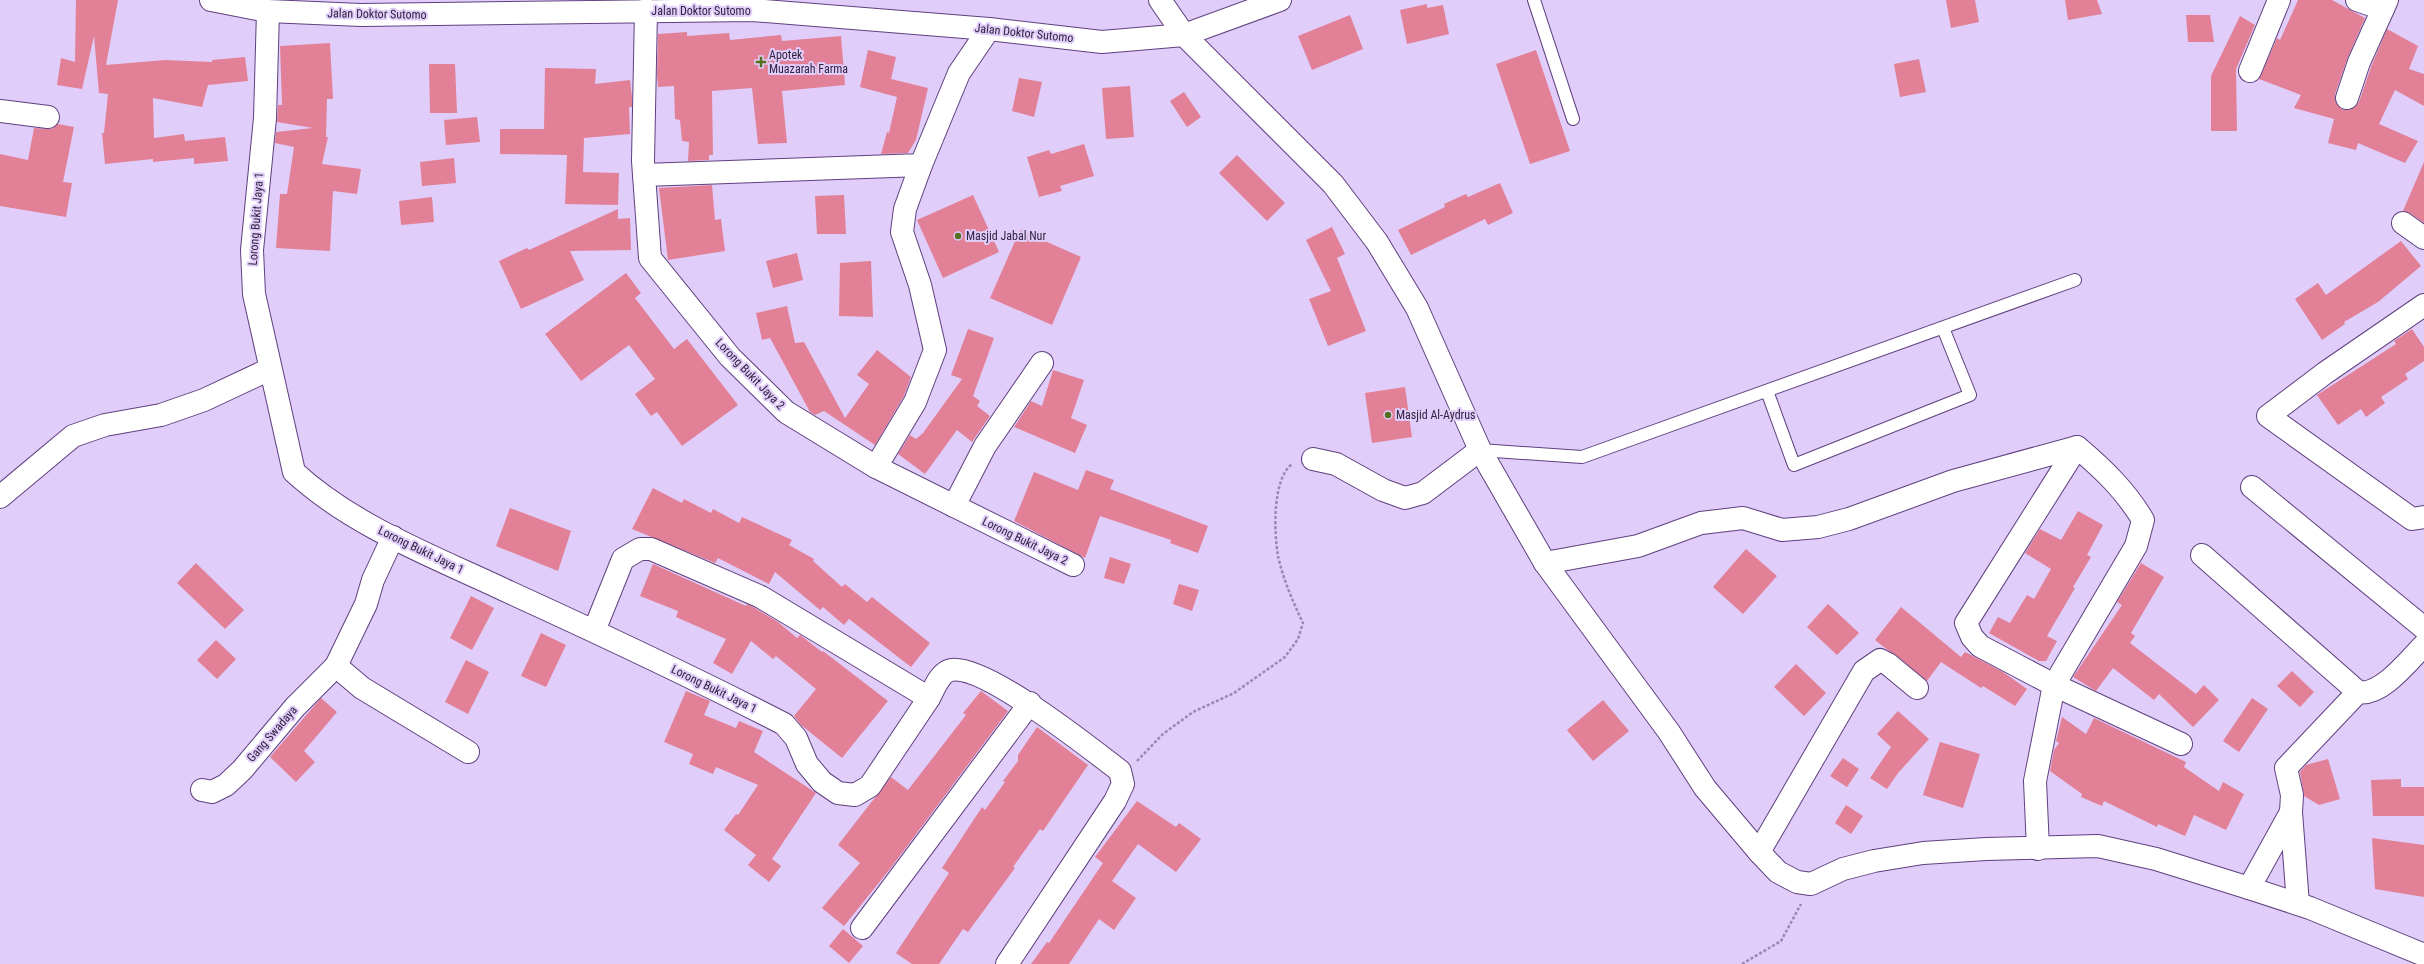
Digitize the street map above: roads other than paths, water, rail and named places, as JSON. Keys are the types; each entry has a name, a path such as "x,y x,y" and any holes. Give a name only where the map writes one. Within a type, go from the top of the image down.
{"street":[{"name":"Jalan Doktor Sutomo","path":"211,0 268,10 353,15 442,8 752,10 989,29 1102,42 1184,35 1280,0"},
{"path":"1160,0 1184,35 1333,184 1377,242 1417,308 1480,450 1546,563 1669,732 1706,788 1759,852 1778,872 1797,882 1811,884 1843,869 1874,861 1923,853 1986,849 2038,849 2098,846 2156,859 2298,904 2424,955"},
{"path":"2250,71 2279,0"},
{"path":"2347,98 2359,62 2385,5 2357,0"},
{"name":"Lorong Bukit Jaya 1","path":"268,10 265,118 252,250 254,294 294,472 313,490 342,510 393,537 594,631 784,724 796,738 806,764 822,782 838,793 856,795 870,786 942,675 951,670 966,672 1030,703 1120,771 1123,784 1115,801 1007,964"},
{"name":"Lorong Bukit Jaya 2","path":"646,10 643,161 650,258 730,357 786,412 876,467 1073,565"},
{"path":"876,467 915,402 935,350 920,285 902,232 905,208 959,73 989,29"},
{"path":"0,111 48,117"},
{"path":"644,174 921,165"},
{"path":"2403,223 2424,238"},
{"path":"2424,305 2325,373 2268,416 2412,519 2424,517"},
{"path":"954,506 985,446 1042,363"},
{"path":"0,497 73,436 105,425 161,415 204,400 270,370"},
{"path":"1546,563 1638,546 1701,522 1743,518 1782,530 1818,527 1849,519 1953,481 2077,447"},
{"path":"2038,849 2035,780 2054,685 2136,546 2143,520 2133,503 2106,471 2077,447"},
{"path":"2077,447 1966,623 1972,637 1980,646 2054,685 2181,744"},
{"path":"1313,459 1336,464 1383,490 1404,498 1423,493 1480,450"},
{"path":"2252,486 2424,628"},
{"name":"Gang Swadaya","path":"202,790 212,792 226,785 242,770 295,707 336,666 366,604 376,574 393,537"},
{"path":"594,631 622,559 640,549 651,549 761,597 924,704"},
{"path":"2202,555 2358,692 2367,694 2381,687 2424,645"},
{"path":"1759,852 1864,671 1880,660 1888,664 1917,688"},
{"path":"336,666 362,688 468,752"},
{"path":"2298,904 2290,812 2292,795 2286,768 2358,692"},
{"path":"862,928 1030,703"},
{"path":"2249,888 2290,812"}],"lane":[{"path":"1534,0 1573,119"},
{"path":"1480,450 1582,458 2075,280"},
{"path":"1767,391 1794,465 1970,395 1943,328"}],"place":[{"name":"Apotek Muazarah Farma","path":"761,62"},
{"name":"Masjid Jabal Nur","path":"958,236"},
{"name":"Masjid Al-Aydrus","path":"1388,415"}]}
